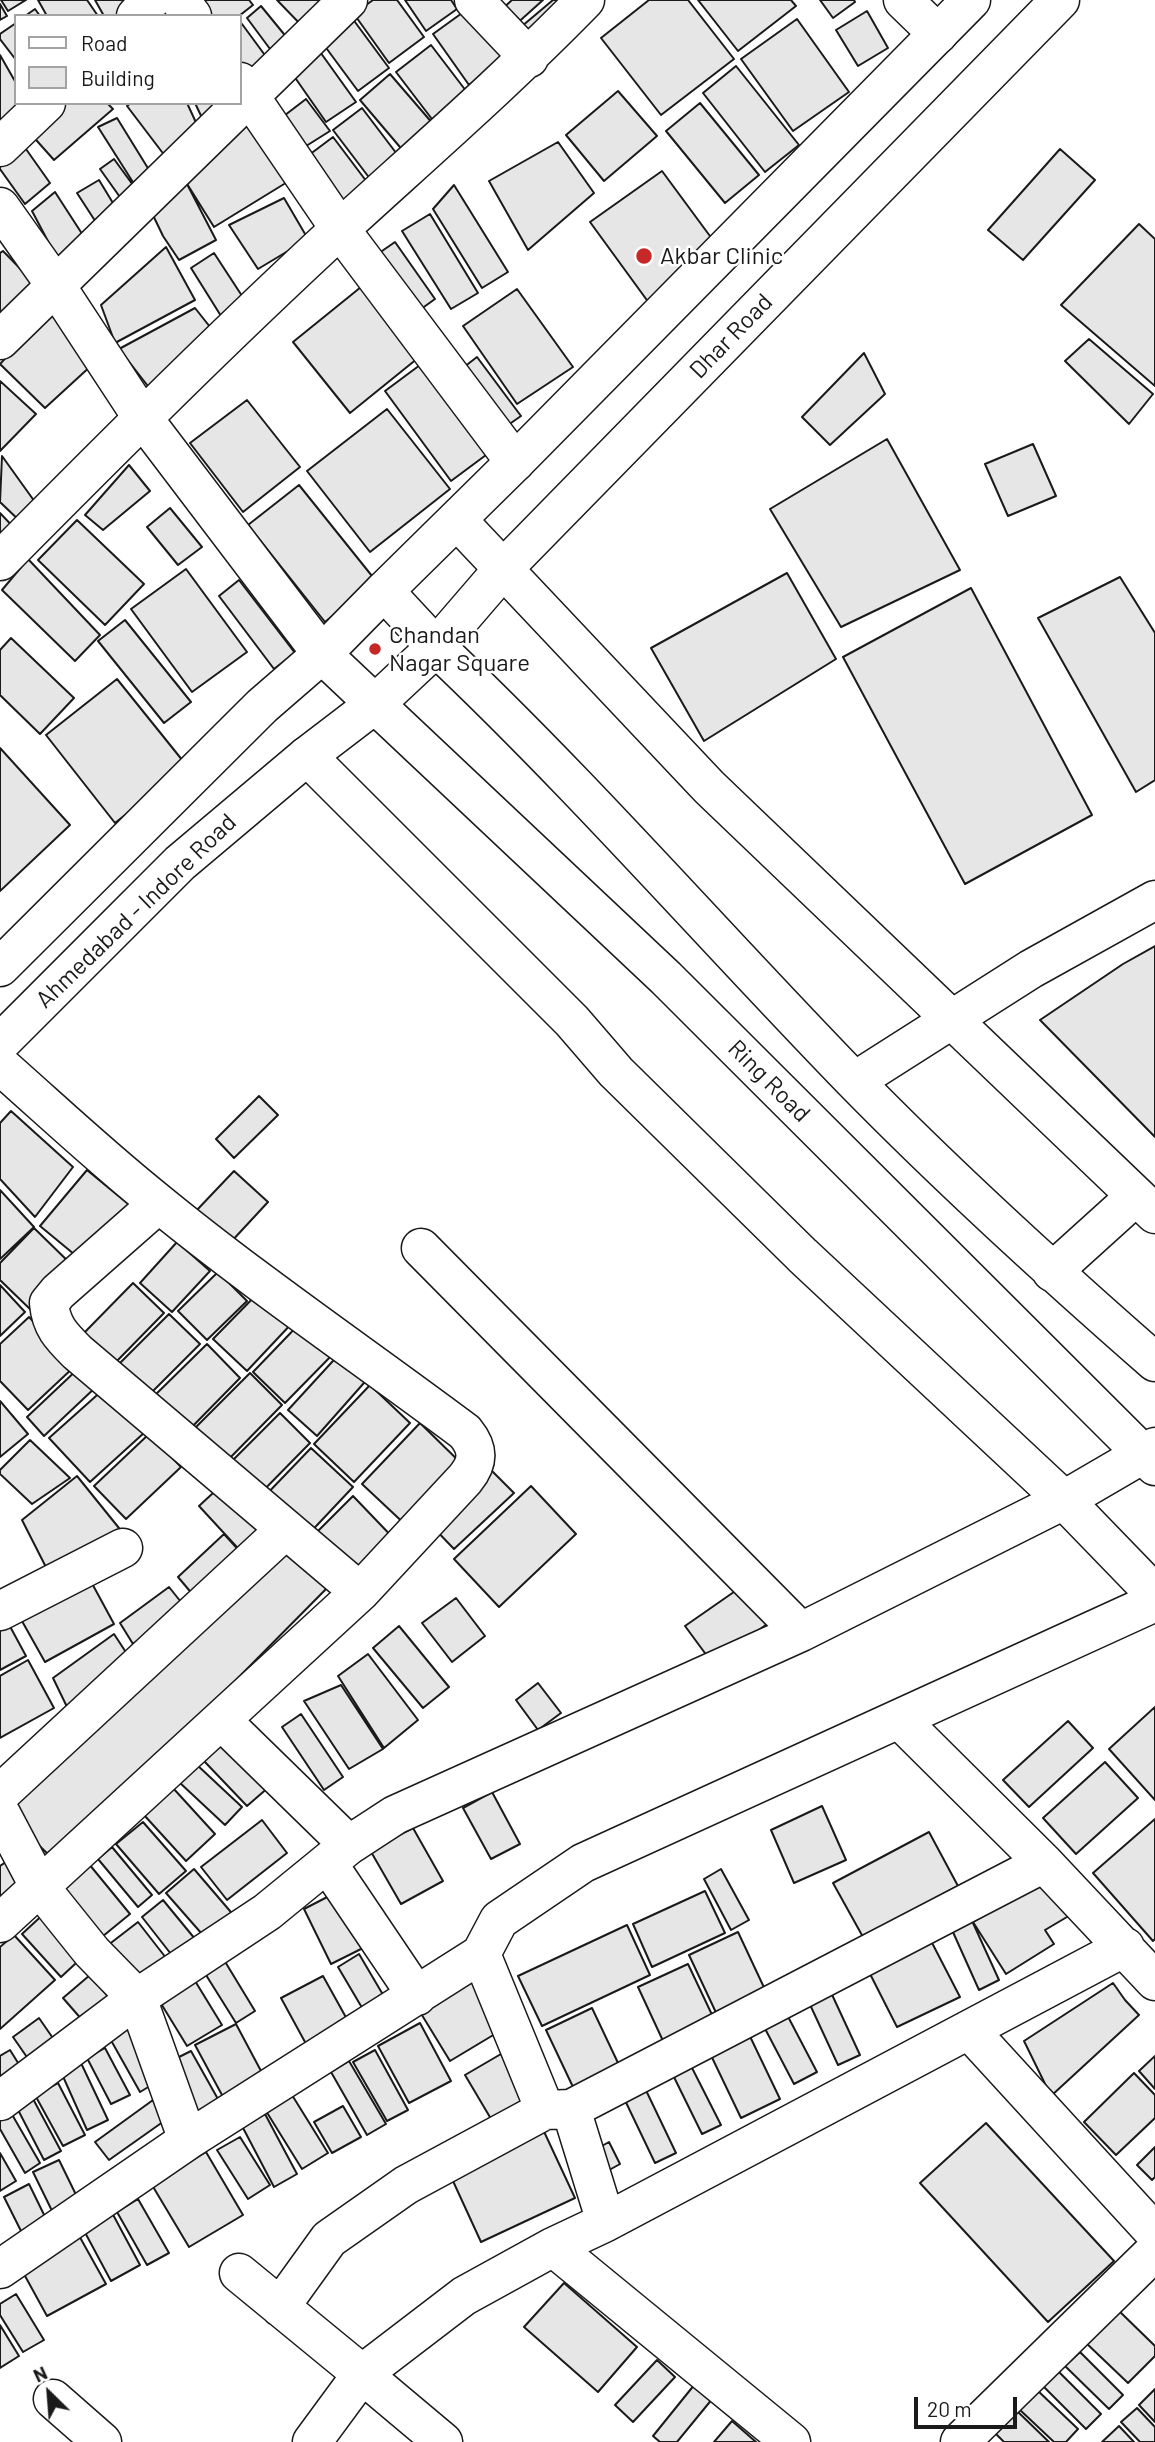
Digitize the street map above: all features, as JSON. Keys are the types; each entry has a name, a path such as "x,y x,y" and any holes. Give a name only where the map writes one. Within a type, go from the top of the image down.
{"main road":[{"path":"138,14 152,0"},
{"path":"348,0 245,90 340,229 515,462"},
{"path":"474,0 529,58"},
{"path":"0,561 142,417 340,229 529,58 585,0"},
{"path":"903,0 938,34"},
{"path":"1,964 262,706 322,654 457,520 971,0"},
{"name":"Dhar Road","path":"375,704 436,647 504,568 1060,0"},
{"path":"0,147 44,105"},
{"path":"0,340 56,286 231,105"},
{"name":"Ring Road","path":"0,208 56,286 142,417 322,654 666,978 1151,1456"},
{"path":"457,520 709,787 1146,1205 1052,1272"},
{"path":"384,591 436,647 538,747 855,1081 1052,1272 1155,1362"},
{"name":"Ahmedabad - Indore Road","path":"0,1043 180,863 307,756 375,704"},
{"path":"307,756 572,1021 635,1092 802,1255 1064,1500 1155,1594"},
{"path":"855,1081 1031,969 1155,900"},
{"path":"0,1065 158,1204 338,1341 390,1375 465,1432 477,1454 475,1467 360,1592 0,1923"},
{"path":"158,1204 49,1303 57,1332 77,1352 360,1592"},
{"path":"421,1248 801,1632"},
{"path":"0,2101 137,1998 267,1912 338,1854 395,1815 801,1632 1151,1456"},
{"path":"0,1794 286,1529"},
{"path":"0,1611 123,1548"},
{"path":"0,2269 188,2140 481,1954 499,1920 583,1863 1155,1602"},
{"path":"221,1720 338,1854 417,1996"},
{"path":"900,1720 1044,1863 1155,1981"},
{"path":"0,1812 39,1886 92,1952 137,1998 188,2140"},
{"path":"280,2307 330,2239 406,2185 1044,1863"},
{"path":"312,2442 362,2374 464,2296 1125,1947"},
{"path":"481,1954 558,2110 606,2222"},
{"path":"969,2030 1155,2233"},
{"path":"553,2247 791,2442"},
{"path":"960,2442 1155,2251"},
{"path":"239,2273 443,2442"},
{"path":"53,2399 94,2440"}],"building":[{"path":"1,0 26,0 8,11"},
{"path":"38,0 87,0 97,14 46,14"},
{"path":"95,0 140,0 124,14 103,14"},
{"path":"189,0 249,0 253,5 242,14 200,14"},
{"path":"277,0 331,0 304,28"},
{"path":"373,0 397,0 424,37 389,63 354,14"},
{"path":"405,0 451,0 457,9 426,31"},
{"path":"512,0 543,0 513,27 499,12"},
{"path":"553,0 572,0 527,46 515,32"},
{"path":"649,0 688,0 734,59 661,115 601,38"},
{"path":"698,0 791,0 796,6 738,51"},
{"path":"820,0 854,0 855,2 833,18"},
{"path":"0,4 7,16 0,20"},
{"path":"261,6 288,39 273,53 247,18"},
{"path":"469,8 506,59 469,85 433,34"},
{"path":"867,11 888,48 858,66 836,30"},
{"path":"352,18 389,68 358,91 321,41"},
{"path":"797,19 849,92 793,131 741,59"},
{"path":"14,24 14,57 0,39 0,34"},
{"path":"242,24 267,58 242,74"},
{"path":"431,45 473,100 438,127 396,72"},
{"path":"318,49 356,102 326,122 289,69"},
{"path":"0,55 14,80 14,105 25,105 0,133"},
{"path":"736,66 799,145 765,172 703,93"},
{"path":"390,74 434,125 405,153 360,100"},
{"path":"618,91 657,136 604,181 566,135"},
{"path":"306,99 330,131 295,153 276,122"},
{"path":"700,103 759,175 725,203 666,131"},
{"path":"60,105 109,105 113,109 54,160 29,132"},
{"path":"188,105 199,129 165,156 127,106"},
{"path":"196,105 226,105 203,120"},
{"path":"362,108 403,162 374,184 333,130"},
{"path":"249,116 289,181 214,227 184,179"},
{"path":"117,118 154,178 136,187 98,127"},
{"path":"333,137 373,190 341,214 301,161"},
{"path":"21,142 50,183 25,204 0,169 0,157"},
{"path":"558,142 594,193 528,250 489,181"},
{"path":"1060,149 1095,180 1023,260 988,230"},
{"path":"114,159 138,192 127,207 100,169"},
{"path":"662,171 721,251 649,303 590,222"},
{"path":"99,180 119,213 101,230 77,193"},
{"path":"187,184 216,240 179,260 150,209"},
{"path":"454,185 508,272 482,288 433,209"},
{"path":"55,192 88,243 60,264 32,211"},
{"path":"284,198 308,239 258,269 229,225"},
{"path":"430,214 478,293 451,309 402,231"},
{"path":"1139,224 1155,239 1155,386 1061,305"},
{"path":"395,242 435,299 410,317 369,260"},
{"path":"166,247 195,300 115,343 101,305"},
{"path":"3,251 40,289 0,326 0,253"},
{"path":"214,253 246,302 226,324 191,268"},
{"path":"361,287 418,358 350,413 293,342"},
{"path":"517,289 573,367 517,404 463,326"},
{"path":"52,308 93,364 45,408 0,364"},
{"path":"195,308 218,337 151,390 119,349"},
{"path":"1089,339 1153,394 1129,424 1065,361"},
{"path":"864,353 885,394 830,445 802,417"},
{"path":"477,357 521,416 498,432 455,374"},
{"path":"420,365 486,455 451,481 385,391"},
{"path":"0,381 36,414 0,451"},
{"path":"247,400 300,467 243,512 190,443"},
{"path":"387,409 450,489 370,552 307,471"},
{"path":"887,439 960,570 841,627 770,509"},
{"path":"1033,444 1056,496 1008,516 985,464"},
{"path":"2,456 40,509 24,525 0,502"},
{"path":"129,465 150,491 103,530 85,515"},
{"path":"299,485 376,581 325,622 248,525"},
{"path":"170,508 202,547 178,565 147,527"},
{"path":"0,513 19,533 0,550"},
{"path":"77,520 144,584 105,625 38,560"},
{"path":"28,559 100,635 75,661 2,590"},
{"path":"186,569 247,652 192,692 131,609"},
{"path":"787,573 836,659 704,741 651,648"},
{"path":"1120,577 1155,633 1155,780 1136,792 1038,618"},
{"path":"239,580 295,653 274,669 219,596"},
{"path":"971,588 1092,815 965,884 843,657"},
{"path":"125,620 191,702 164,723 98,641"},
{"path":"11,638 74,698 40,734 0,695 0,650"},
{"path":"117,679 187,766 115,823 46,735"},
{"path":"0,748 70,825 0,891"},
{"path":"1155,946 1155,1137 1040,1020 1123,964"},
{"path":"259,1096 278,1115 234,1158 216,1139"},
{"path":"11,1111 73,1167 35,1217 0,1179 0,1123"},
{"path":"87,1170 133,1208 86,1264 40,1226"},
{"path":"234,1171 268,1202 230,1243 196,1211"},
{"path":"0,1190 34,1227 0,1259"},
{"path":"34,1228 76,1269 33,1312 0,1280 0,1263"},
{"path":"177,1242 210,1271 172,1312 140,1283"},
{"path":"218,1272 247,1301 207,1340 178,1311"},
{"path":"133,1283 164,1313 114,1364 83,1334"},
{"path":"0,1285 25,1312 0,1336"},
{"path":"261,1290 294,1321 247,1371 213,1339"},
{"path":"169,1314 200,1344 148,1396 117,1366"},
{"path":"29,1317 75,1366 28,1410 0,1381 0,1344"},
{"path":"304,1319 337,1350 285,1403 253,1372"},
{"path":"207,1344 240,1378 184,1435 149,1401"},
{"path":"343,1350 371,1375 317,1436 288,1410"},
{"path":"81,1366 98,1385 44,1436 27,1417"},
{"path":"250,1373 282,1405 222,1466 189,1434"},
{"path":"370,1385 410,1423 354,1482 314,1444"},
{"path":"105,1388 145,1432 90,1482 49,1438"},
{"path":"0,1401 28,1434 0,1457"},
{"path":"280,1413 310,1443 255,1499 224,1469"},
{"path":"420,1423 467,1469 410,1529 362,1484"},
{"path":"149,1434 181,1467 126,1519 94,1486"},
{"path":"30,1440 70,1478 32,1504 0,1474 0,1470"},
{"path":"311,1448 353,1487 304,1539 262,1499"},
{"path":"491,1470 514,1493 454,1549 431,1525"},
{"path":"77,1476 127,1538 52,1579 22,1520"},
{"path":"226,1481 273,1532 246,1557 199,1506"},
{"path":"531,1486 576,1534 499,1607 454,1559"},
{"path":"353,1496 400,1545 359,1585 312,1537"},
{"path":"224,1534 244,1556 194,1596 178,1577"},
{"path":"280,1538 329,1586 56,1862 7,1814"},
{"path":"88,1576 114,1624 45,1662 18,1614"},
{"path":"169,1587 185,1607 133,1644 120,1623"},
{"path":"741,1587 767,1624 713,1664 685,1626"},
{"path":"456,1598 485,1636 452,1662 422,1623"},
{"path":"6,1619 26,1656 0,1670 0,1622"},
{"path":"399,1626 449,1687 423,1708 373,1648"},
{"path":"114,1634 131,1660 69,1711 53,1678"},
{"path":"368,1654 418,1720 384,1748 338,1676"},
{"path":"28,1660 54,1708 0,1738 0,1676"},
{"path":"538,1683 561,1713 538,1730 516,1700"},
{"path":"341,1685 383,1749 349,1769 304,1701"},
{"path":"1155,1707 1155,1800 1109,1749"},
{"path":"301,1714 343,1777 324,1790 282,1727"},
{"path":"1068,1721 1093,1748 1029,1807 1003,1780"},
{"path":"227,1740 270,1786 247,1806 204,1761"},
{"path":"1105,1762 1138,1798 1076,1854 1043,1818"},
{"path":"196,1764 242,1807 225,1825 179,1782"},
{"path":"173,1788 215,1834 186,1861 144,1815"},
{"path":"492,1792 520,1844 491,1859 463,1808"},
{"path":"822,1806 846,1860 794,1883 771,1830"},
{"path":"1155,1819 1155,1939 1153,1941 1093,1873"},
{"path":"262,1820 287,1853 227,1900 201,1867"},
{"path":"143,1822 186,1871 159,1894 116,1844"},
{"path":"413,1828 443,1881 401,1904 370,1850"},
{"path":"929,1832 958,1886 863,1937 833,1883"},
{"path":"112,1847 152,1895 138,1907 98,1859"},
{"path":"15,1856 34,1886 0,1907 0,1866"},
{"path":"89,1864 130,1914 97,1941 56,1890"},
{"path":"194,1869 236,1918 209,1942 166,1893"},
{"path":"721,1869 749,1920 731,1930 704,1879"},
{"path":"1050,1877 1072,1914 1045,1930 1054,1944 1006,1974 973,1922"},
{"path":"705,1891 725,1933 652,1967 633,1924"},
{"path":"335,1893 363,1948 331,1964 304,1909"},
{"path":"163,1900 200,1945 178,1963 142,1917"},
{"path":"49,1909 88,1952 61,1977 22,1934"},
{"path":"968,1912 999,1980 979,1990 948,1921"},
{"path":"138,1922 170,1963 135,1990 103,1949"},
{"path":"627,1925 650,1975 542,2026 518,1976"},
{"path":"738,1932 768,1996 719,2019 689,1955"},
{"path":"14,1935 55,1980 0,2029 0,1947"},
{"path":"929,1937 960,1997 897,2027 867,1968"},
{"path":"359,1954 392,2010 371,2023 338,1967"},
{"path":"221,1955 255,2011 236,2023 201,1967"},
{"path":"688,1964 714,2019 664,2043 638,1987"},
{"path":"473,1974 505,2028 450,2061 417,2007"},
{"path":"90,1975 116,2006 90,2029 63,1998"},
{"path":"192,1976 222,2025 187,2046 157,1997"},
{"path":"323,1976 353,2030 311,2053 281,1998"},
{"path":"1113,1983 1139,2015 1051,2096 1024,2041"},
{"path":"828,1986 860,2055 838,2065 806,1996"},
{"path":"592,2008 619,2065 573,2087 546,2030"},
{"path":"784,2009 817,2072 794,2084 761,2021"},
{"path":"39,2018 57,2044 31,2063 13,2037"},
{"path":"420,2023 451,2081 409,2103 378,2046"},
{"path":"129,2024 160,2080 140,2092 108,2035"},
{"path":"236,2024 269,2086 229,2108 195,2045"},
{"path":"745,2026 780,2099 741,2118 706,2045"},
{"path":"105,2048 130,2095 111,2104 87,2058"},
{"path":"10,2050 25,2074 0,2090 0,2056"},
{"path":"375,2050 408,2110 387,2121 353,2062"},
{"path":"191,2051 223,2108 197,2122 165,2064"},
{"path":"501,2054 533,2108 497,2129 465,2075"},
{"path":"1155,2056 1155,2089 1139,2071"},
{"path":"688,2060 721,2125 702,2134 670,2069"},
{"path":"349,2061 386,2124 367,2135 331,2072"},
{"path":"81,2063 108,2120 87,2130 61,2072"},
{"path":"1134,2073 1155,2095 1155,2118 1116,2155 1084,2122"},
{"path":"642,2082 676,2153 655,2163 621,2092"},
{"path":"58,2083 85,2135 63,2146 35,2095"},
{"path":"292,2095 328,2153 302,2169 266,2111"},
{"path":"32,2097 61,2151 44,2160 16,2106"},
{"path":"153,2100 167,2119 109,2160 95,2142"},
{"path":"343,2106 361,2137 332,2153 314,2122"},
{"path":"10,2111 40,2163 25,2173 0,2129 0,2117"},
{"path":"265,2114 297,2174 274,2187 242,2126"},
{"path":"540,2123 575,2198 481,2242 447,2168"},
{"path":"986,2123 1114,2261 1048,2322 920,2183"},
{"path":"240,2137 270,2185 248,2199 217,2150"},
{"path":"609,2142 620,2164 602,2174 591,2152"},
{"path":"1155,2147 1155,2177 1152,2180 1137,2165"},
{"path":"206,2152 243,2215 189,2247 152,2185"},
{"path":"0,2153 16,2181 0,2191"},
{"path":"59,2160 83,2209 57,2221 33,2172"},
{"path":"29,2184 51,2229 26,2241 4,2197"},
{"path":"138,2199 169,2253 147,2265 117,2212"},
{"path":"110,2209 140,2265 111,2281 81,2225"},
{"path":"77,2232 106,2284 47,2316 19,2265"},
{"path":"564,2283 637,2347 598,2392 524,2327"},
{"path":"16,2294 44,2340 23,2352 0,2315 0,2304"},
{"path":"1116,2308 1155,2346 1155,2356 1128,2383 1084,2341"},
{"path":"0,2325 19,2356 0,2368"},
{"path":"1080,2352 1123,2395 1109,2409 1065,2366"},
{"path":"657,2360 675,2377 633,2422 615,2405"},
{"path":"1058,2371 1101,2414 1086,2429 1043,2386"},
{"path":"695,2384 713,2398 677,2442 660,2442 653,2436"},
{"path":"1155,2389 1155,2422 1139,2405"},
{"path":"1037,2390 1078,2429 1066,2442 1054,2442 1019,2409"},
{"path":"1137,2408 1155,2427 1155,2442 1140,2442 1121,2422"},
{"path":"1016,2410 1049,2442 1004,2442 994,2432"},
{"path":"732,2421 756,2442 714,2442"},
{"path":"1119,2426 1134,2442 1102,2442"}],"place":[{"name":"Akbar Clinic","path":"644,256"},
{"name":"Chandan Nagar Square","path":"375,649"}]}
